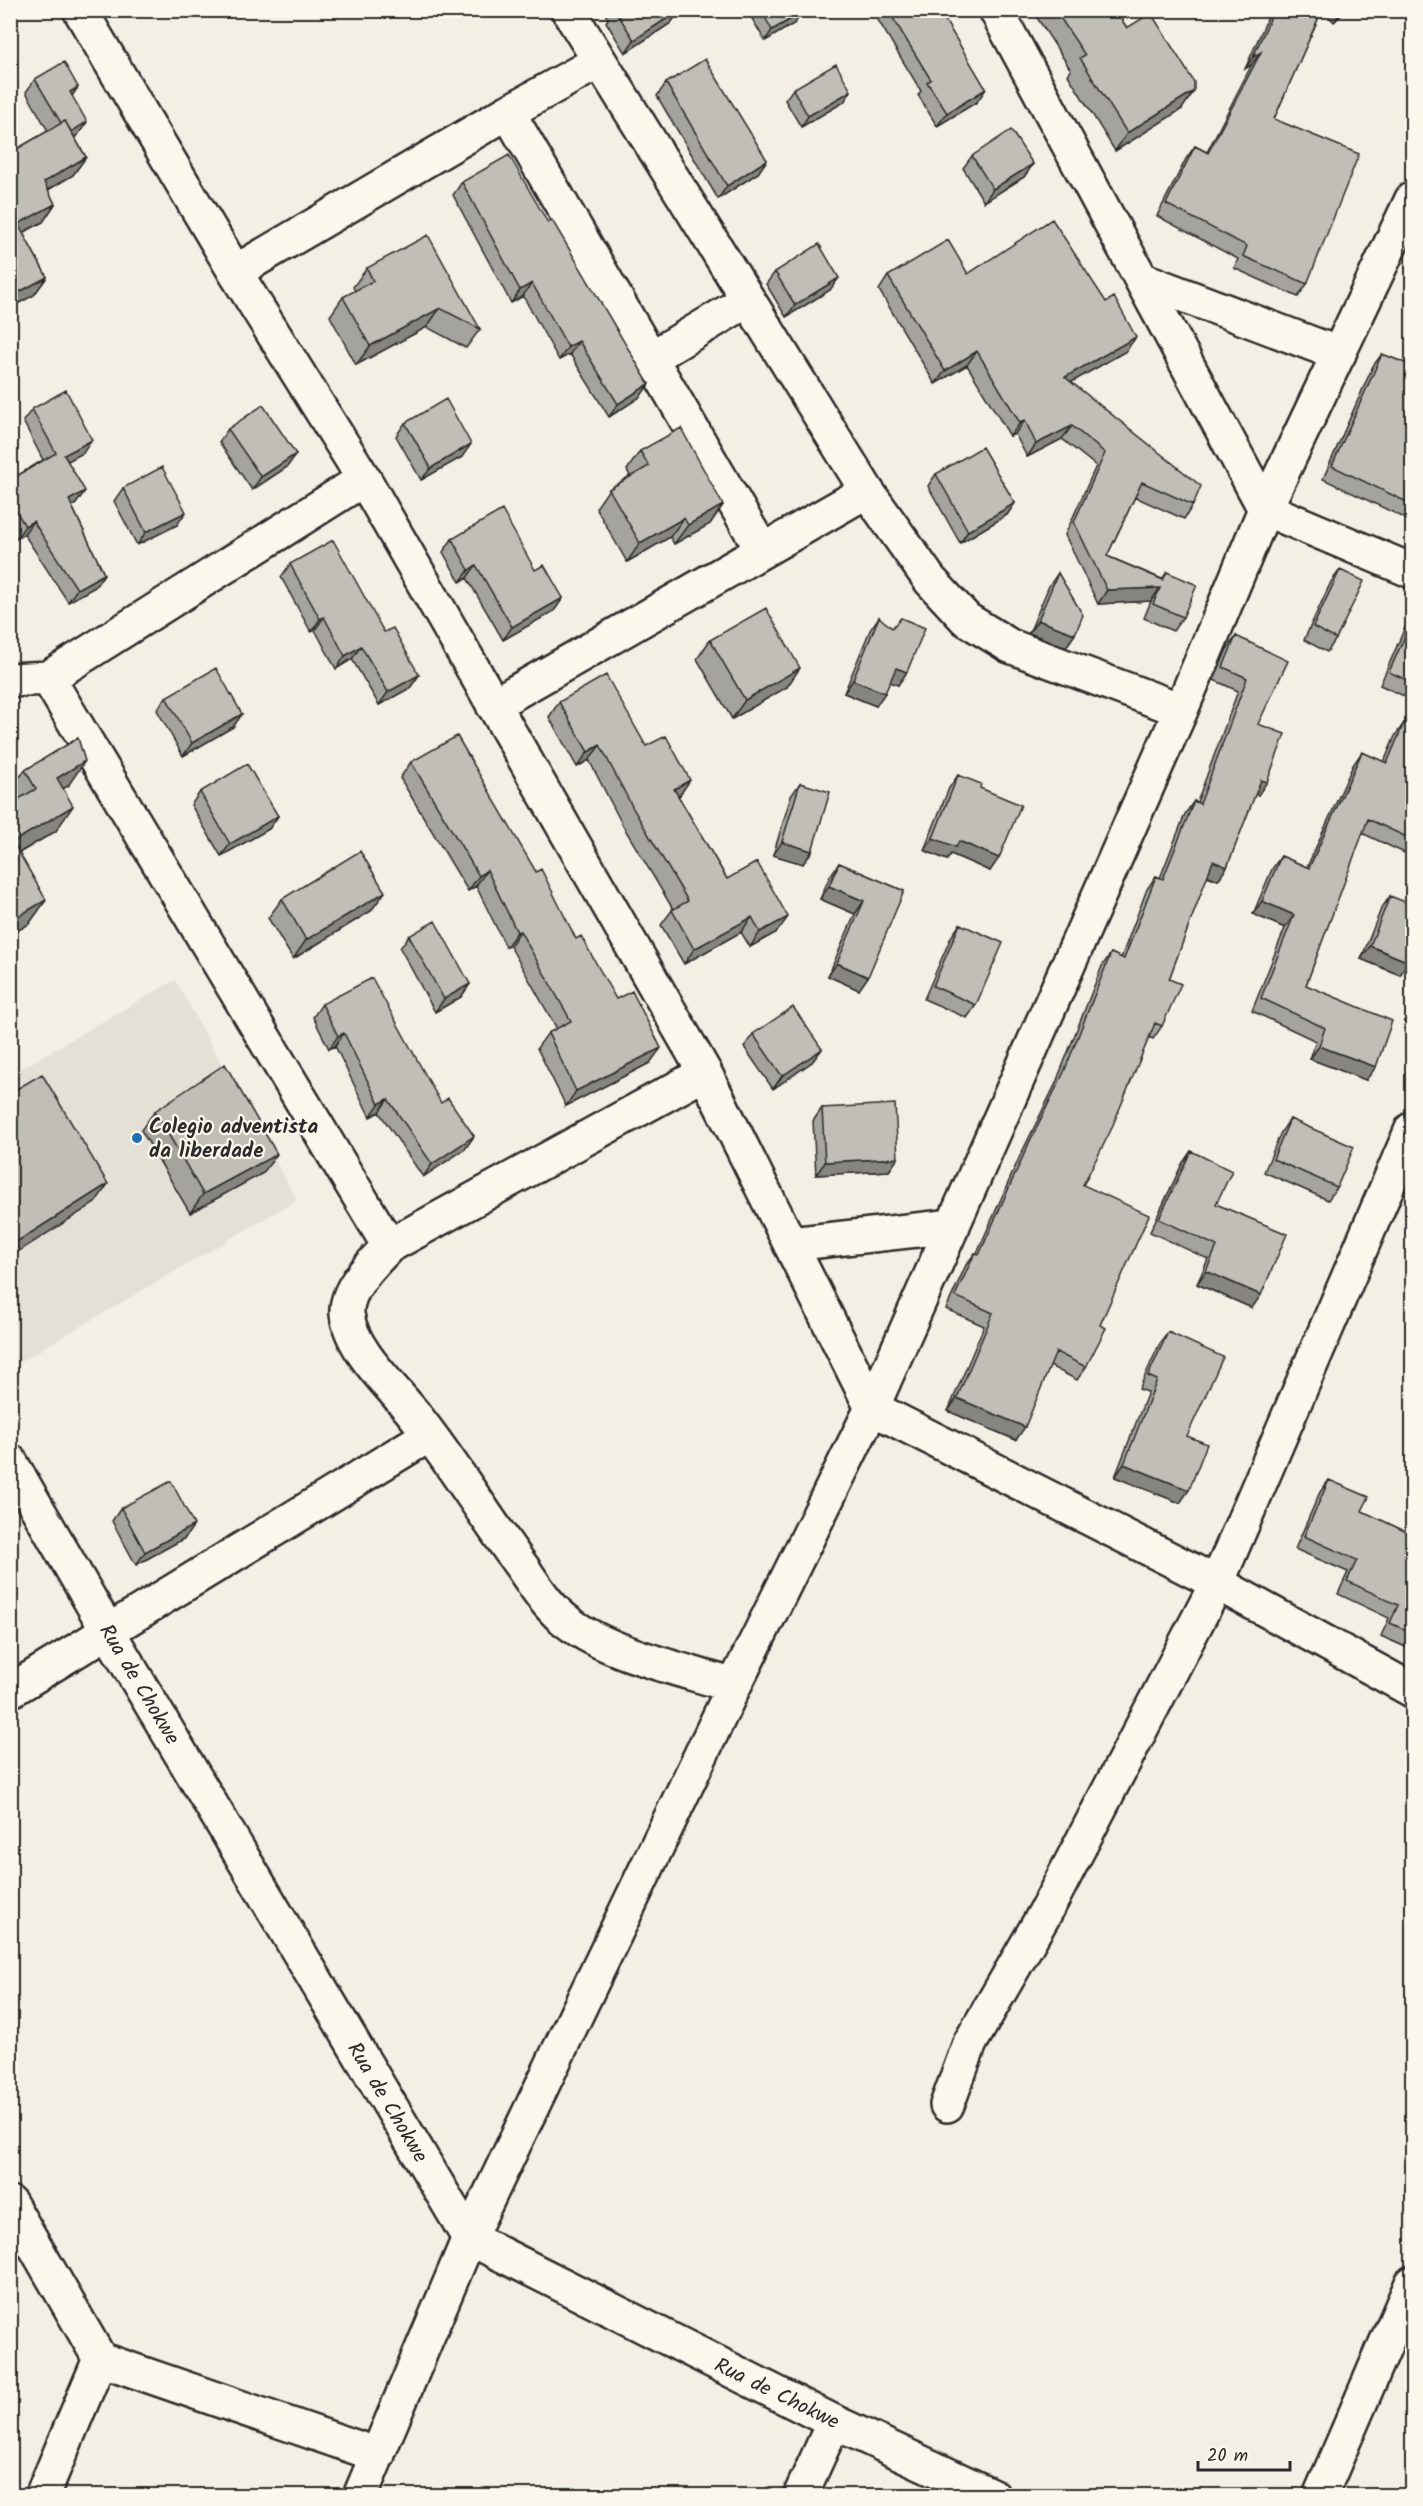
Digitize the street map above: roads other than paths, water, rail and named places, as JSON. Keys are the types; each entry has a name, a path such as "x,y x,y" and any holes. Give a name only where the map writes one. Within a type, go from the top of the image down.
{"street":[{"path":"80,10 235,272 364,479 705,1073 872,1408 1217,1583 1413,1689"},
{"path":"568,10 598,62 867,491 930,580 966,619 1011,646 1181,710"},
{"path":"996,10 1265,509 1413,571"},
{"path":"235,272 598,62"},
{"path":"508,112 762,550"},
{"path":"360,2496 469,2238 734,1686 872,1408 1181,710 1265,509 1413,199"},
{"path":"1141,279 1339,354"},
{"path":"651,358 748,300"},
{"path":"10,680 48,678 364,479"},
{"path":"494,705 867,491"},
{"path":"48,678 389,1246"},
{"path":"705,1073 389,1246 359,1278 347,1312 353,1340 429,1435 550,1605 566,1622 578,1630 621,1649 734,1686"},
{"path":"947,2105 970,2043 1045,1913 1217,1583 1413,1129"},
{"path":"790,1244 953,1226"},
{"path":"10,1691 109,1633 429,1435"},
{"name":"Rua de Chokwe","path":"10,1461 109,1633 469,2238 834,2421 993,2496"},
{"path":"10,2203 100,2359 378,2455"},
{"path":"1320,2496 1413,2283"},
{"path":"42,2496 100,2359"},
{"path":"800,2496 834,2421"}],"place":[{"name":"Colegio adventista da liberdade","path":"137,1138"}]}
